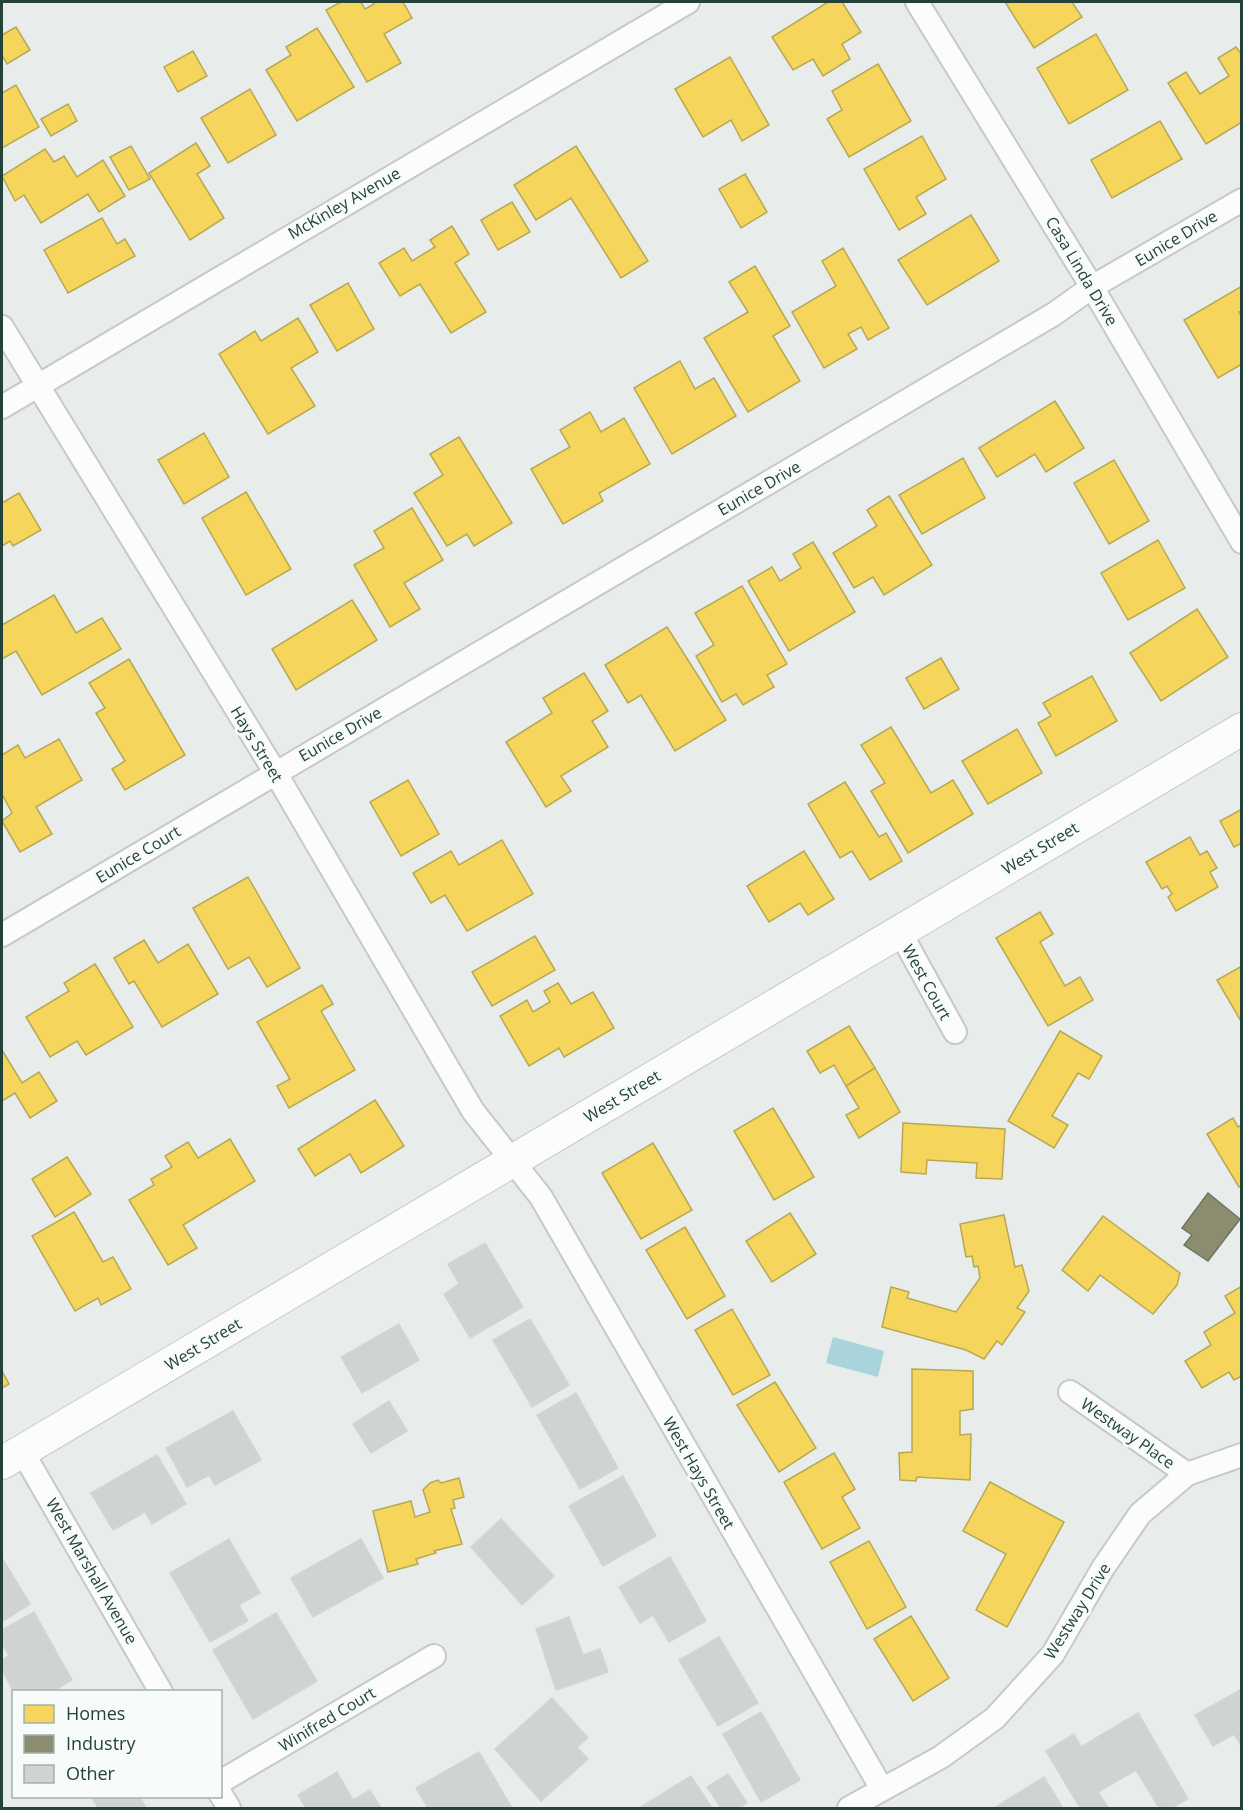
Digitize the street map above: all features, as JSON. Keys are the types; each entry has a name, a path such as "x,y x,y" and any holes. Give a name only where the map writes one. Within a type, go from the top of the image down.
{"main road":[{"name":"West Street","path":"12,1457 1242,729"}],"street":[{"name":"McKinley Avenue","path":"2,407 688,2"},
{"name":"Casa Linda Drive","path":"917,2 1092,287 1242,542"},
{"name":"Eunice Drive","path":"275,772 1054,314 1092,287 1242,200"},
{"name":"Hays Street","path":"2,327 275,772 473,1111 513,1161"},
{"name":"Eunice Court","path":"2,935 275,772"},
{"name":"West Court","path":"900,932 955,1032"},
{"name":"West Hays Street","path":"513,1161 542,1197 882,1789"},
{"name":"Westway Place","path":"1070,1392 1187,1474"},
{"name":"Westway Drive","path":"849,1809 941,1757 995,1718 1053,1654 1102,1568 1140,1514 1187,1474 1242,1455"},
{"name":"West Marshall Avenue","path":"12,1457 161,1690"},
{"name":"Winifred Court","path":"222,1781 434,1656"},
{"path":"222,1796 230,1809"}],"water":[{"path":"833,1337 884,1351 878,1377 826,1363"}],"building: Homes":[{"path":"341,2 361,2 365,9 374,4 373,2 403,2 412,18 384,34 401,63 367,82 326,10"},
{"path":"828,2 842,2 861,32 842,44 850,59 823,76 813,59 793,70 772,37"},
{"path":"1005,2 1072,2 1082,17 1034,48"},
{"path":"16,27 30,50 7,64 2,55 2,35"},
{"path":"317,28 354,87 297,121 266,70 291,55 286,47"},
{"path":"1096,34 1128,90 1069,124 1037,68"},
{"path":"1236,47 1242,55 1242,122 1206,144 1168,83 1186,72 1200,94 1229,76 1218,58"},
{"path":"193,51 207,76 178,92 164,67"},
{"path":"730,57 769,125 742,141 731,120 703,137 675,89"},
{"path":"878,64 911,121 849,157 827,119 842,110 832,91"},
{"path":"16,85 39,127 2,148 2,93"},
{"path":"250,89 276,135 228,163 201,118"},
{"path":"68,104 77,121 51,136 41,119"},
{"path":"1160,121 1182,159 1112,198 1091,160"},
{"path":"922,136 946,179 916,197 926,214 899,230 864,169"},
{"path":"196,143 210,166 197,174 224,218 190,240 149,173"},
{"path":"131,146 150,179 129,190 110,157"},
{"path":"576,146 648,261 621,278 571,198 536,220 514,185"},
{"path":"45,149 54,162 64,156 77,177 103,160 125,196 99,212 88,194 41,223 24,195 15,201 2,176"},
{"path":"745,174 767,212 741,228 719,189"},
{"path":"512,202 530,232 498,250 481,220"},
{"path":"971,215 999,261 927,305 898,260"},
{"path":"102,218 117,244 125,239 135,256 68,293 44,250"},
{"path":"452,226 469,254 455,263 486,312 451,333 420,284 400,296 379,263 404,248 412,261 435,247 430,240"},
{"path":"843,248 889,328 868,340 861,327 848,334 857,349 824,368 792,312 836,286 822,261"},
{"path":"755,266 790,326 773,336 800,381 748,412 704,338 748,312 729,282"},
{"path":"348,283 374,329 337,351 310,305"},
{"path":"1242,286 1242,311 1239,312 1242,317 1242,364 1218,378 1184,320"},
{"path":"298,318 318,352 291,368 315,406 268,434 219,354 255,331 261,341"},
{"path":"680,361 695,389 714,378 736,416 672,454 634,388"},
{"path":"1055,401 1084,448 1046,472 1035,454 997,477 979,448"},
{"path":"590,412 601,432 624,418 650,464 599,493 603,501 563,524 531,469 570,447 560,430"},
{"path":"204,433 229,477 184,504 158,460"},
{"path":"459,437 512,523 474,546 467,534 447,546 414,493 443,475 430,454"},
{"path":"963,458 985,498 922,534 899,495"},
{"path":"1114,460 1149,521 1109,544 1074,483"},
{"path":"246,492 291,569 246,595 202,518"},
{"path":"19,493 41,530 13,546 10,541 2,546 2,503"},
{"path":"889,496 932,565 884,595 873,577 854,588 833,553 877,526 867,510"},
{"path":"412,508 443,560 404,583 420,609 390,627 354,565 384,548 374,531"},
{"path":"1158,540 1185,588 1128,620 1101,573"},
{"path":"813,542 855,612 789,651 748,581 772,567 780,581 801,568 793,554"},
{"path":"742,586 787,664 767,675 774,687 743,705 736,694 722,702 696,656 714,645 695,613"},
{"path":"54,595 76,633 102,618 121,649 42,695 16,651 2,659 2,625"},
{"path":"352,600 377,640 296,690 272,649"},
{"path":"1197,609 1228,657 1161,701 1130,653"},
{"path":"667,627 726,720 675,751 641,695 628,703 605,665"},
{"path":"941,658 959,689 924,709 906,678"},
{"path":"129,659 185,755 125,790 112,769 125,761 96,713 105,708 89,683"},
{"path":"584,673 608,711 592,721 608,747 561,776 571,791 546,807 506,742 552,713 543,698"},
{"path":"1092,676 1117,721 1056,756 1038,723 1051,716 1043,703"},
{"path":"891,727 931,793 953,780 973,814 908,853 871,791 885,783 861,745"},
{"path":"1017,729 1042,773 988,804 962,761"},
{"path":"59,739 82,780 36,807 52,834 20,852 2,821 12,813 2,794 2,755 18,745 25,758"},
{"path":"408,780 439,834 401,856 370,802"},
{"path":"845,782 879,837 886,833 902,861 870,880 852,851 840,858 808,804"},
{"path":"1242,809 1242,843 1234,847 1220,821"},
{"path":"1190,837 1200,855 1207,851 1217,868 1210,872 1218,887 1176,911 1168,897 1172,894 1167,886 1162,889 1146,862"},
{"path":"502,840 533,894 467,931 445,895 431,903 413,873 451,851 459,865"},
{"path":"804,851 834,899 808,915 800,903 769,922 747,886"},
{"path":"248,877 300,968 267,987 249,957 228,969 193,908"},
{"path":"1040,912 1053,934 1040,942 1065,986 1080,977 1093,1000 1048,1026 996,938"},
{"path":"535,936 555,970 492,1006 472,972"},
{"path":"144,940 158,963 188,944 218,994 162,1027 134,981 129,984 114,958"},
{"path":"95,964 133,1027 86,1055 77,1041 50,1057 26,1017 69,991 64,983"},
{"path":"1242,966 1242,1023 1217,980"},
{"path":"558,983 571,1004 593,992 614,1028 564,1057 559,1048 529,1066 500,1016 527,1000 533,1012 550,1002 544,991"},
{"path":"322,985 333,1004 321,1011 355,1070 289,1108 277,1086 290,1079 257,1022"},
{"path":"849,1026 875,1068 846,1086 834,1065 820,1073 807,1051"},
{"path":"1060,1031 1102,1056 1089,1079 1078,1073 1052,1116 1068,1125 1054,1148 1008,1121"},
{"path":"2,1050 22,1083 39,1072 57,1101 30,1118 15,1093 2,1101"},
{"path":"875,1068 900,1112 859,1138 846,1115 859,1108 846,1086"},
{"path":"375,1100 404,1146 361,1173 350,1154 315,1176 298,1149"},
{"path":"773,1108 814,1177 774,1200 734,1131"},
{"path":"1233,1118 1238,1127 1242,1125 1242,1186 1239,1187 1207,1134"},
{"path":"903,1123 1005,1129 1002,1179 976,1178 977,1163 927,1160 926,1174 901,1172"},
{"path":"230,1139 255,1181 183,1225 197,1248 168,1265 129,1200 154,1185 151,1179 172,1167 165,1156 188,1142 198,1158"},
{"path":"653,1143 692,1210 641,1239 602,1173"},
{"path":"67,1157 91,1194 55,1217 32,1179"},
{"path":"74,1212 103,1262 113,1257 131,1289 101,1305 98,1298 75,1311 32,1236"},
{"path":"790,1213 816,1254 772,1282 746,1241"},
{"path":"1004,1215 1015,1267 1022,1265 1029,1291 1017,1308 1025,1312 1002,1345 997,1341 984,1359 966,1350 882,1327 891,1287 909,1292 907,1298 956,1312 980,1278 978,1266 974,1267 972,1256 966,1257 960,1224"},
{"path":"1103,1216 1180,1273 1177,1285 1153,1314 1100,1275 1088,1291 1062,1270"},
{"path":"685,1227 725,1296 687,1319 646,1250"},
{"path":"1242,1286 1242,1376 1234,1380 1229,1372 1202,1388 1185,1361 1211,1345 1204,1332 1235,1313 1225,1296"},
{"path":"732,1309 770,1375 733,1395 695,1330"},
{"path":"912,1369 973,1371 973,1409 960,1411 960,1435 971,1434 970,1480 917,1477 916,1481 900,1480 899,1453 912,1452"},
{"path":"2,1371 9,1384 2,1388"},
{"path":"775,1382 816,1448 779,1472 737,1405"},
{"path":"834,1453 855,1489 842,1497 860,1528 822,1549 784,1482"},
{"path":"459,1478 464,1497 453,1500 455,1508 451,1509 462,1544 434,1551 436,1553 416,1559 418,1564 388,1572 373,1511 411,1501 415,1517 430,1512 423,1490 430,1483 438,1480 441,1483"},
{"path":"990,1482 1064,1522 1007,1627 976,1610 1006,1554 963,1531"},
{"path":"869,1541 906,1607 867,1629 830,1562"},
{"path":"911,1616 949,1678 913,1701 874,1639"}],"building: Industry":[{"path":"1208,1193 1240,1219 1208,1261 1184,1245 1192,1235 1182,1228"}],"building: Other":[{"path":"485,1243 523,1307 470,1338 444,1294 459,1284 448,1264"},
{"path":"530,1319 569,1385 532,1407 493,1340"},
{"path":"399,1324 419,1360 362,1393 341,1357"},
{"path":"576,1393 618,1468 580,1489 537,1415"},
{"path":"389,1401 407,1431 371,1453 353,1424"},
{"path":"233,1411 261,1460 215,1485 209,1475 187,1487 166,1448"},
{"path":"157,1455 186,1504 152,1524 145,1512 113,1530 91,1493"},
{"path":"623,1476 656,1536 603,1566 569,1506"},
{"path":"501,1519 554,1576 522,1605 471,1547"},
{"path":"229,1539 260,1593 239,1605 248,1621 210,1642 170,1573"},
{"path":"361,1539 383,1578 313,1617 291,1578"},
{"path":"670,1557 706,1621 669,1642 653,1615 640,1623 619,1587"},
{"path":"2,1558 30,1604 2,1622"},
{"path":"34,1612 72,1680 55,1690 13,1690 2,1670 2,1660 9,1656 2,1643 2,1630"},
{"path":"276,1613 317,1681 253,1719 213,1650"},
{"path":"569,1617 583,1655 600,1649 608,1672 556,1690 536,1629"},
{"path":"719,1637 758,1703 718,1726 679,1660"},
{"path":"1242,1689 1242,1747 1234,1734 1213,1746 1195,1715"},
{"path":"552,1698 588,1738 577,1747 588,1759 541,1801 495,1749"},
{"path":"761,1712 800,1780 761,1802 723,1734"},
{"path":"1138,1713 1188,1799 1171,1808 1159,1808 1136,1770 1098,1792 1108,1807 1080,1808 1046,1751 1074,1734 1081,1747"},
{"path":"479,1752 512,1808 428,1808 416,1788"},
{"path":"337,1772 353,1800 370,1790 381,1808 306,1808 298,1795"},
{"path":"728,1774 747,1803 739,1808 721,1808 707,1787"},
{"path":"691,1776 712,1808 639,1808"},
{"path":"1044,1777 1063,1808 994,1808"},
{"path":"92,1798 140,1798 146,1808 98,1808"}]}
